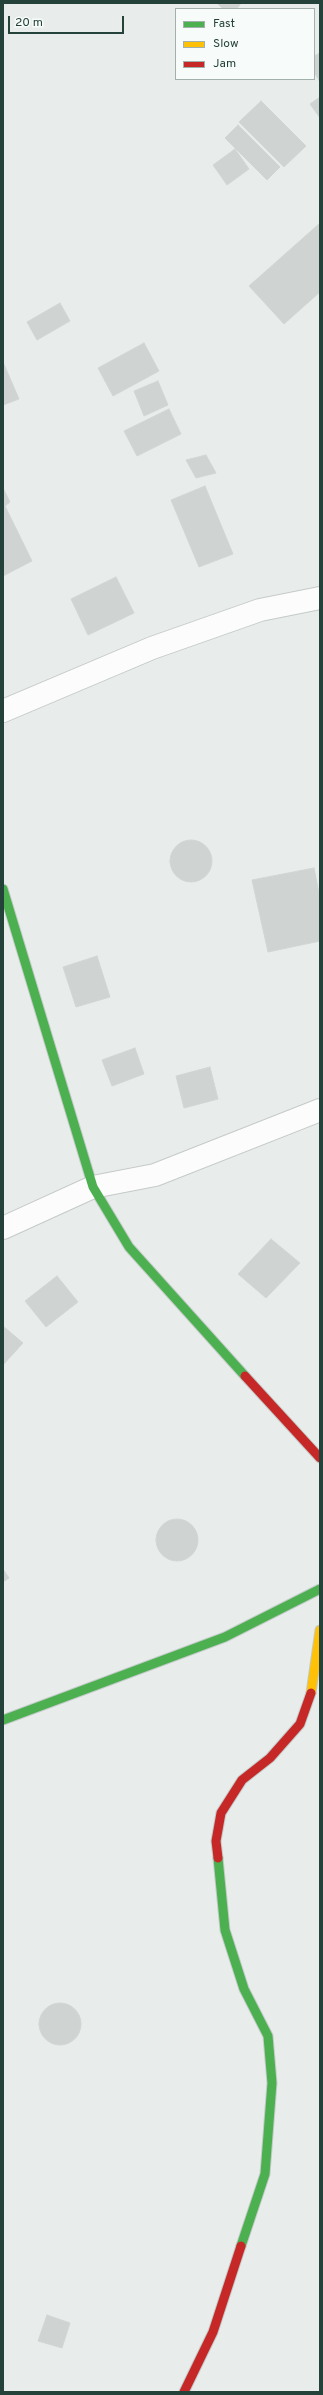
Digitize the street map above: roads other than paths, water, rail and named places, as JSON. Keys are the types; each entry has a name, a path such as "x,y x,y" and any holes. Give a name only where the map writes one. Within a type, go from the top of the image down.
{"street":[{"path":"3,711 152,648 260,610 320,598"},
{"path":"3,889 93,1187 129,1247 320,1458"},
{"path":"3,1228 93,1187 155,1175 320,1110"},
{"path":"3,1720 225,1637 320,1589"},
{"path":"184,2392 213,2332 265,2174 272,2083 268,2036 244,1989 225,1930 216,1841 221,1813 242,1780 270,1758 300,1724 311,1697 320,1630"}]}
